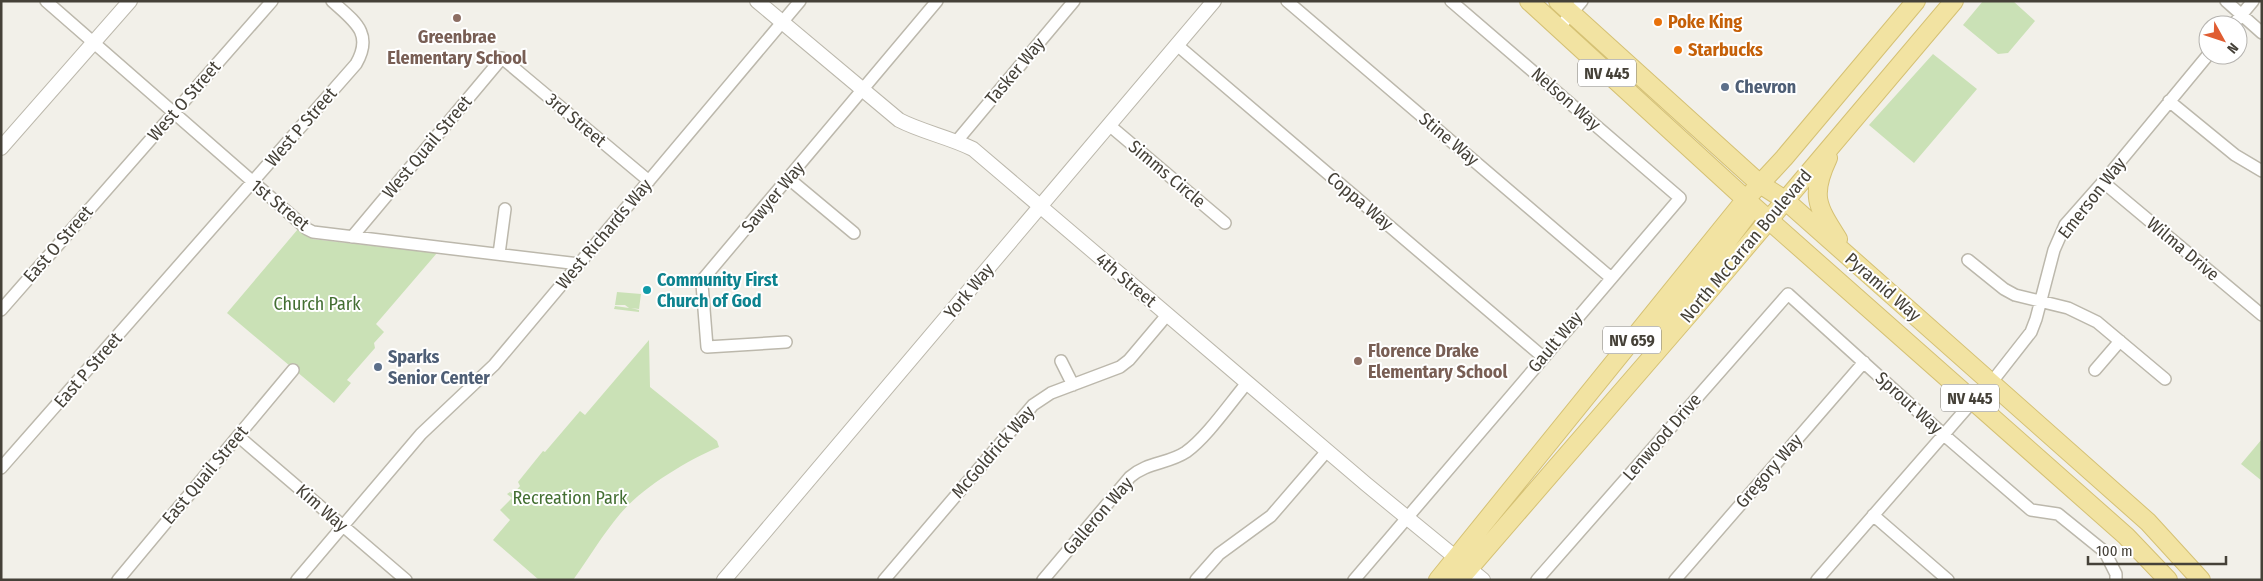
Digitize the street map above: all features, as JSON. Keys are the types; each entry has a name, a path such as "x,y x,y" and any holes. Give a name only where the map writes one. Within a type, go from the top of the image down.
{"main road":[{"name":"Pyramid Way","path":"1529,1 1749,203 2126,536 2168,580"},
{"name":"Pyramid Way","path":"1558,1 1577,7 1760,184 1785,200 2148,522 2201,580"},
{"name":"North McCarran Boulevard","path":"1462,568 1749,203 1760,184 1916,1"},
{"name":"North McCarran Boulevard","path":"1438,580 1462,568 1649,358 1954,1"},
{"path":"1836,140 1819,179 1818,204 1820,211 1852,260"},
{"path":"1649,358 1660,330 1749,203"}],"street":[{"name":"1st Street","path":"46,1 306,230 579,264"},
{"path":"3,143 130,1"},
{"name":"West O Street","path":"96,202 272,1"},
{"name":"West P Street","path":"175,271 356,64 362,53 364,41 361,30 332,1"},
{"name":"4th Street","path":"757,1 899,120 911,127 973,149 1327,451 1408,517 1462,568 1483,580"},
{"name":"West Richards Way","path":"297,580 399,458 433,422 494,365 800,1"},
{"name":"Sawyer Way","path":"786,342 707,347 702,284 704,278 937,1"},
{"name":"Tasker Way","path":"956,142 1074,1"},
{"name":"York Way","path":"724,580 1214,1"},
{"name":"Stine Way","path":"1287,1 1610,277"},
{"name":"Nelson Way","path":"1451,1 1680,198"},
{"path":"2226,1 2262,33"},
{"path":"2242,14 2253,1"},
{"path":"1558,29 1577,7"},
{"name":"Coppa Way","path":"1177,45 1543,357"},
{"name":"3rd Street","path":"502,58 649,181"},
{"name":"West Quail Street","path":"352,237 502,58"},
{"name":"Emerson Way","path":"1991,383 2031,332 2058,237 2065,225 2104,182 2200,65"},
{"path":"2169,101 2235,155 2262,171"},
{"name":"Simms Circle","path":"1109,125 1225,223"},
{"path":"788,178 854,233"},
{"name":"Wilma Drive","path":"2104,182 2262,315"},
{"name":"Gault Way","path":"1354,580 1610,277 1680,198"},
{"name":"East O Street","path":"1,310 96,202"},
{"path":"499,254 505,209"},
{"path":"1968,260 2004,289 2015,295 2083,314 2097,322 2165,379"},
{"name":"East P Street","path":"1,468 175,271"},
{"name":"Sprout Way","path":"1788,294 1944,435 2031,510 2058,514 2106,552 2116,574 2116,580"},
{"name":"Lenwood Drive","path":"1537,580 1788,294"},
{"name":"McGoldrick Way","path":"884,580 1033,405 1051,393 1120,367 1129,360 1168,315"},
{"path":"2095,370 2120,341"},
{"path":"1061,361 1073,385"},
{"name":"Gregory Way","path":"1675,580 1864,362"},
{"name":"East Quail Street","path":"118,580 293,370"},
{"name":"Galleron Way","path":"1043,580 1130,477 1147,465 1174,458 1194,445 1247,383"},
{"path":"1817,580 1973,401"},
{"name":"Kim Way","path":"238,436 406,580"},
{"path":"1196,580 1219,554 1271,516 1327,451"},
{"path":"1873,515 1948,580"}],"green space":[{"path":"1983,1 2013,1 2035,21 2008,53 1998,54 1963,25"},
{"path":"1933,54 1977,89 1914,163 1869,125"},
{"name":"Church Park","path":"298,229 312,239 437,253 376,324 384,332 374,343 375,348 347,380 351,383 334,403 227,313"},
{"path":"617,292 641,294 639,309 631,308 639,310 639,312 614,309 615,306 629,308 625,305 615,305"},
{"name":"Recreation Park","path":"649,340 650,387 717,441 719,447 666,476 630,504 608,530 573,580 539,580 493,540 510,520 500,510 512,498 507,494 510,492 513,494 520,486 518,482 543,451 545,452 580,411 585,415"},
{"path":"2262,439 2262,481 2241,464"}],"place":[{"name":"Greenbrae Elementary School","path":"457,18"},
{"name":"Poke King","path":"1658,22"},
{"name":"Starbucks","path":"1678,50"},
{"name":"Chevron","path":"1725,87"},
{"name":"Community First Church of God","path":"647,290"},
{"name":"Florence Drake Elementary School","path":"1358,361"},
{"name":"Sparks Senior Center","path":"378,367"}]}
